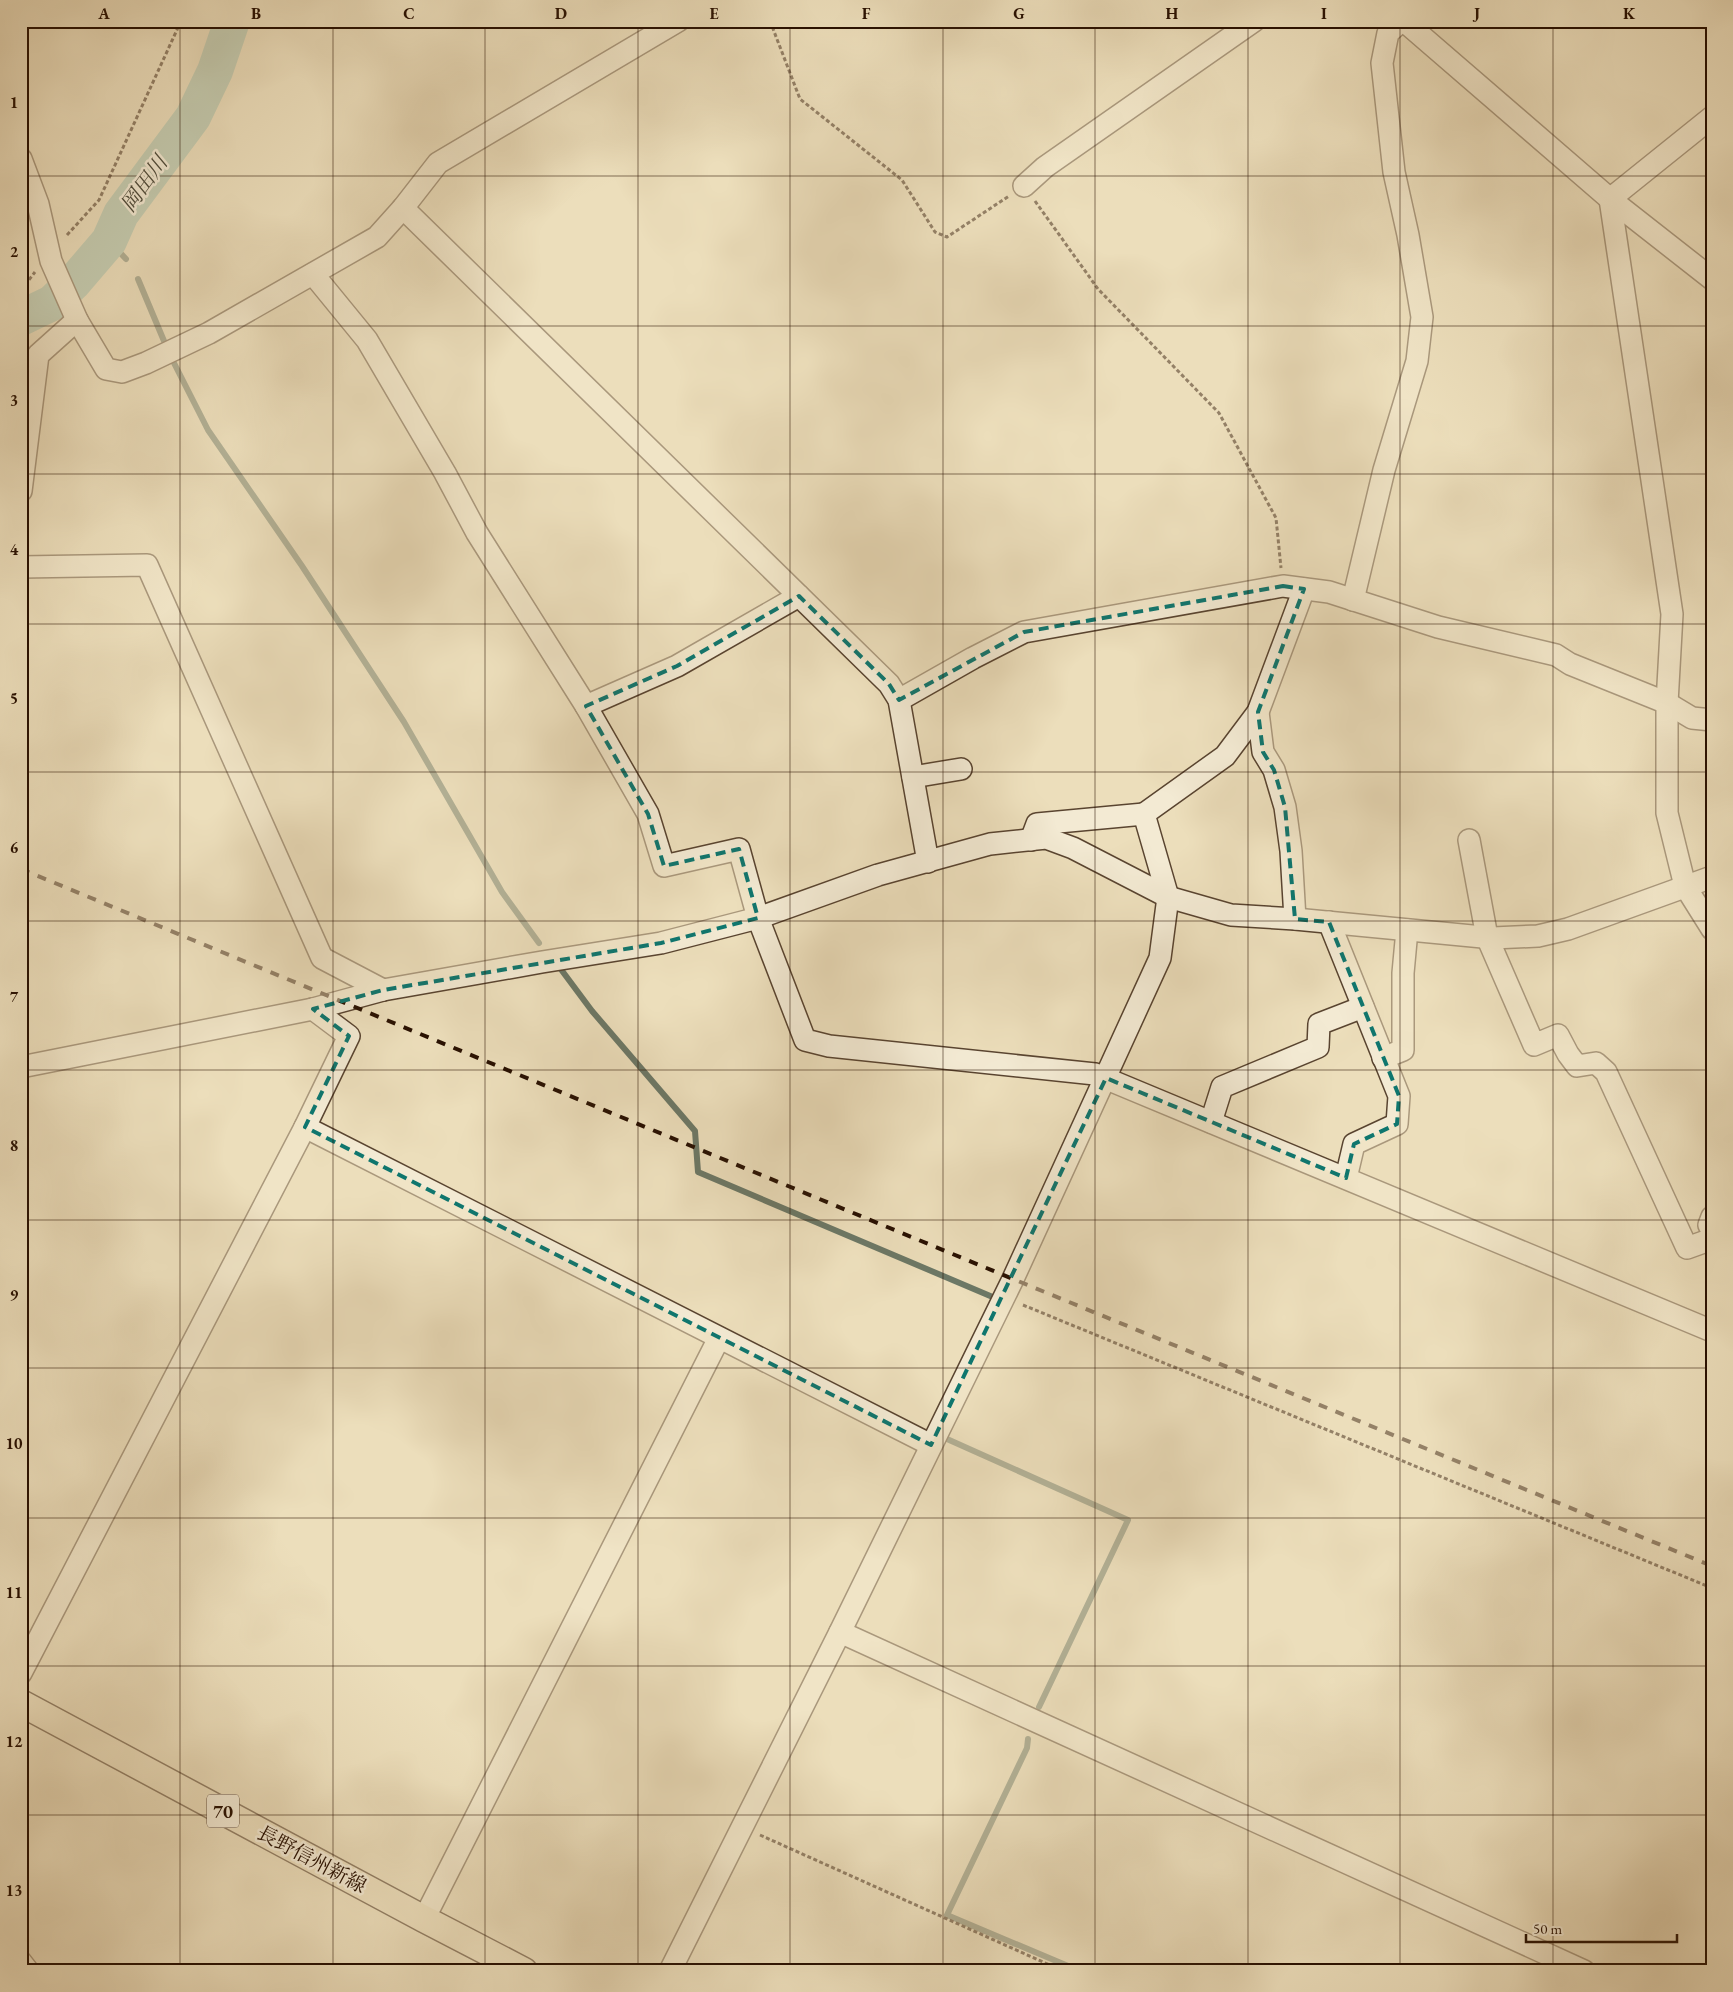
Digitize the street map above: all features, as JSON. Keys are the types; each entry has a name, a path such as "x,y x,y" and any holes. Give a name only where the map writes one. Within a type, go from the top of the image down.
{"main road":[{"name":"長野信州新線","path":"21,1703 524,1971"}],"street":[{"path":"21,159 38,204 50,258 77,320 106,369 122,372 210,334 377,237 403,208 438,163 678,21"},
{"path":"1024,186 1045,167 1254,21"},
{"path":"1353,600 1384,470 1417,361 1422,318 1408,235 1394,172 1382,63 1388,33 1401,21"},
{"path":"1404,21 1610,199 1712,279"},
{"path":"1610,199 1712,117"},
{"path":"1610,199 1672,614 1668,703 1667,814 1685,886 1712,929"},
{"path":"403,208 889,684 899,700 928,862"},
{"path":"313,274 367,340 478,533 586,706 648,814 664,866 739,849 758,918 805,1040 829,1046 1095,1074 1712,1331"},
{"path":"21,491 38,355 77,320"},
{"path":"21,567 147,565 322,958 384,990"},
{"path":"899,700 973,658 1024,632 1283,586 1329,592 1438,628 1556,654 1570,664 1668,703 1692,718 1712,720"},
{"path":"1031,840 1037,824 1144,814 1225,756 1258,712 1304,589"},
{"path":"586,706 677,666 799,596"},
{"path":"1258,712 1263,752 1274,770 1285,807 1291,851 1294,919"},
{"path":"913,777 961,769"},
{"path":"670,1971 743,1828 1004,1297 1160,958 1168,897 1144,814"},
{"path":"21,1067 313,1010 384,990 661,943 758,918 878,875 990,844 1046,838 1073,848 1168,897 1231,915 1487,937 1538,936 1568,929 1712,876"},
{"path":"1469,840 1487,937 1534,1045 1558,1035 1577,1066 1596,1063 1606,1072 1687,1248 1712,1239"},
{"path":"1329,922 1399,1096 1397,1124 1354,1144 1346,1178"},
{"path":"1383,1058 1403,1050 1403,973 1407,930"},
{"path":"1211,1122 1222,1087 1318,1047 1320,1024 1362,1006"},
{"path":"21,1673 305,1127 348,1036 313,1010"},
{"path":"305,1127 931,1445"},
{"path":"1712,1217 1709,1225 1712,1230"},
{"path":"424,1919 719,1338"},
{"path":"840,1632 1584,1971"},
{"path":"21,1962 28,1971"}],"path":[{"path":"21,290 99,200 181,21"},
{"path":"770,21 800,99 902,180 935,232 947,237 1024,186 1098,289 1219,413 1276,518 1283,586"},
{"path":"1004,1297 1712,1588"},
{"path":"743,1828 1063,1971"}],"highlighted area":[{"path":"1283,586 1304,589 1258,712 1263,752 1274,770 1285,807 1295,919 1329,922 1399,1096 1397,1124 1354,1144 1346,1178 1106,1078 931,1445 305,1127 349,1036 313,1009 383,990 661,943 758,918 739,849 664,866 648,814 586,706 677,666 799,596 889,684 899,700 1024,632"}],"waterway":[{"name":"岡田川","path":"21,318 52,303 73,283 109,241 121,214 193,117 215,71 232,21"},
{"path":"109,241 126,259"},
{"path":"138,279 164,341"},
{"path":"174,363 208,430 302,566 404,722 502,892 539,943"},
{"path":"560,968 592,1011 695,1131 698,1172 995,1298 992,1304"},
{"path":"947,1439 1128,1520 1039,1707"},
{"path":"1028,1739 1027,1748 947,1915 1080,1971"}],"railway":[{"path":"21,869 1712,1566"}]}
